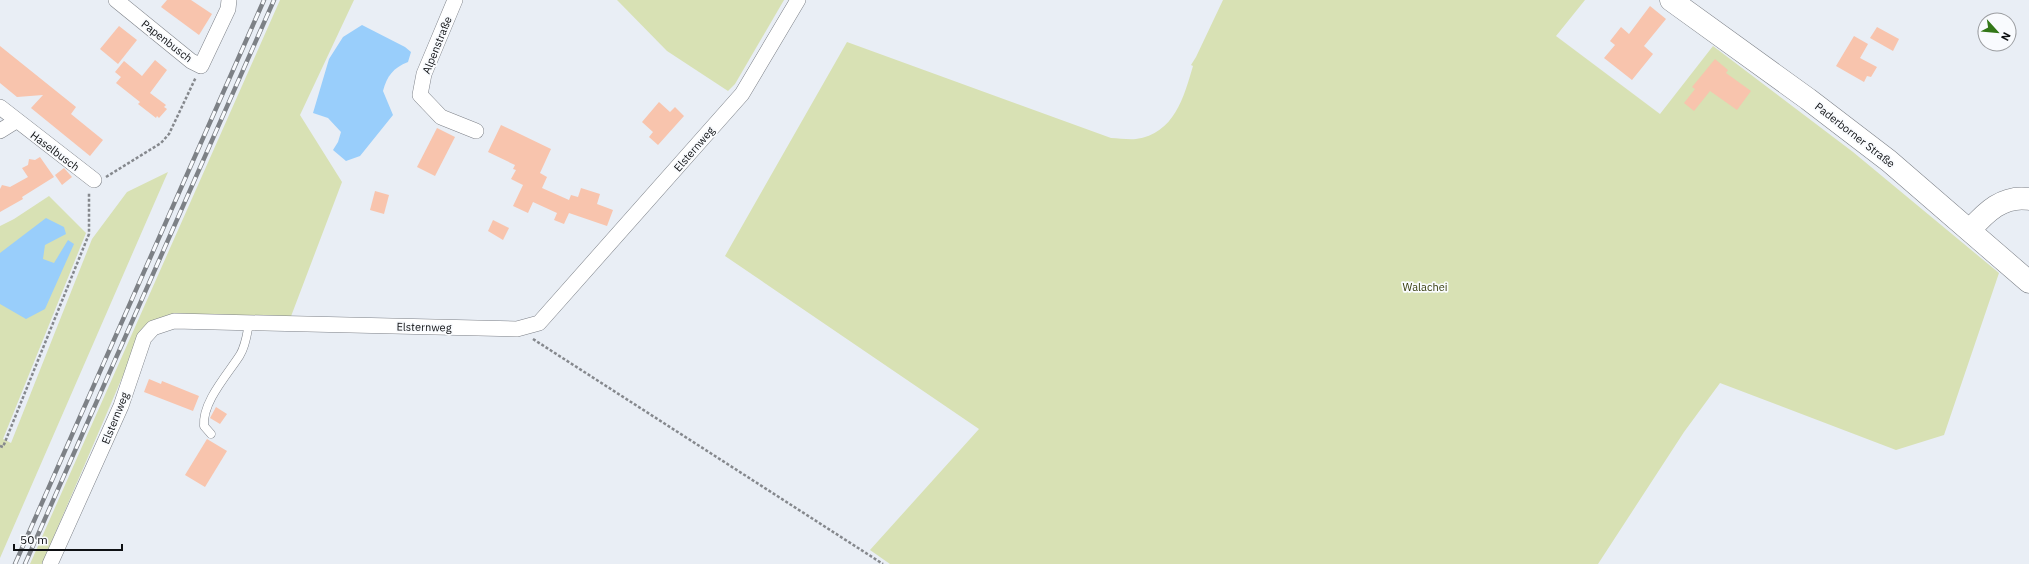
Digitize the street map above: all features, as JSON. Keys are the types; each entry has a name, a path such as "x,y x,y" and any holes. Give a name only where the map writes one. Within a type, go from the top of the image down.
{"main road":[{"name":"Paderborner Straße","path":"1671,0 1808,99 1889,161 2029,282"},
{"path":"1970,230 1997,204 2010,199 2029,199"}],"street":[{"name":"Papenbusch","path":"116,0 191,62 201,66 228,9 229,0"},
{"name":"Alpenstraße","path":"455,0 424,74 420,96 441,117 476,132"},
{"name":"Elsternweg","path":"50,564 121,406 144,338 153,328 174,321 517,329 539,323 742,94 798,0"},
{"name":"Haselbusch","path":"0,107 16,121 92,178"},
{"path":"0,131 16,121"}],"lane":[{"path":"211,434 204,426 205,412 222,380 240,354 246,340 249,323"}],"path":[{"path":"0,446 3,447 89,234 92,178 106,177 161,143 169,134 201,66"},
{"path":"517,329 883,564"}],"green space":[{"path":"280,0 354,0 300,115 342,182 290,319 173,317 140,336 42,564 30,564"},
{"path":"617,0 784,0 735,84 728,91 667,51"},
{"name":"Walachei","path":"1223,0 1585,0 1556,36 1660,114 1713,46 1853,152 1999,273 1944,435 1896,450 1720,383 1684,432 1598,564 890,564 870,550 979,429 725,256 847,42 1111,138 1136,139 1149,136 1160,130 1175,112 1186,90 1193,66 1191,65"},
{"path":"168,172 0,558 0,226 14,219 49,196 86,233 3,439 11,443 92,239 127,192"}],"water":[{"path":"362,25 405,47 411,52 408,62 398,67 391,73 386,81 383,91 393,115 360,156 346,161 333,150 338,142 341,132 328,118 313,113 329,59 343,37"},
{"path":"46,218 64,227 66,234 45,245 43,259 54,263 68,240 74,244 45,309 26,319 0,304 0,253"}],"building":[{"path":"167,0 191,0 212,14 199,35 161,7"},
{"path":"1650,6 1666,19 1644,46 1653,54 1632,80 1604,58 1615,45 1610,41 1621,27 1629,34"},
{"path":"119,26 137,40 118,64 100,49"},
{"path":"1877,27 1899,39 1893,51 1870,38"},
{"path":"1854,36 1868,44 1860,58 1877,67 1871,77 1867,76 1864,82 1836,66"},
{"path":"0,46 76,107 71,114 103,140 90,156 31,108 43,95 17,97 0,83"},
{"path":"1715,59 1728,70 1726,73 1751,91 1737,110 1710,91 1694,111 1684,103 1695,89 1692,87"},
{"path":"155,60 167,70 150,93 166,105 164,107 167,109 159,118 157,116 156,118 138,104 140,102 116,83 121,77 115,72 124,61 142,76"},
{"path":"659,102 670,112 675,107 684,116 658,145 649,137 653,132 642,122"},
{"path":"501,125 551,149 540,173 547,177 542,188 569,200 571,195 578,197 581,188 600,194 597,204 613,210 607,226 569,213 564,224 554,220 557,213 533,202 528,213 513,206 523,185 511,179 516,170 513,169 515,165 488,152"},
{"path":"437,128 455,137 435,176 417,167"},
{"path":"40,157 54,177 22,197 23,199 0,212 0,189 2,185 10,187 28,177 22,168 28,165 29,159 35,160"},
{"path":"64,168 72,177 62,185 55,175"},
{"path":"375,191 389,195 384,214 370,210"},
{"path":"493,220 509,228 503,240 488,231"},
{"path":"149,379 161,384 162,381 199,396 193,411 144,392"},
{"path":"216,407 227,414 220,424 210,418"},
{"path":"207,439 227,451 205,487 185,475"}],"railway":[{"path":"15,564 264,0"},
{"path":"25,564 274,0"}]}
